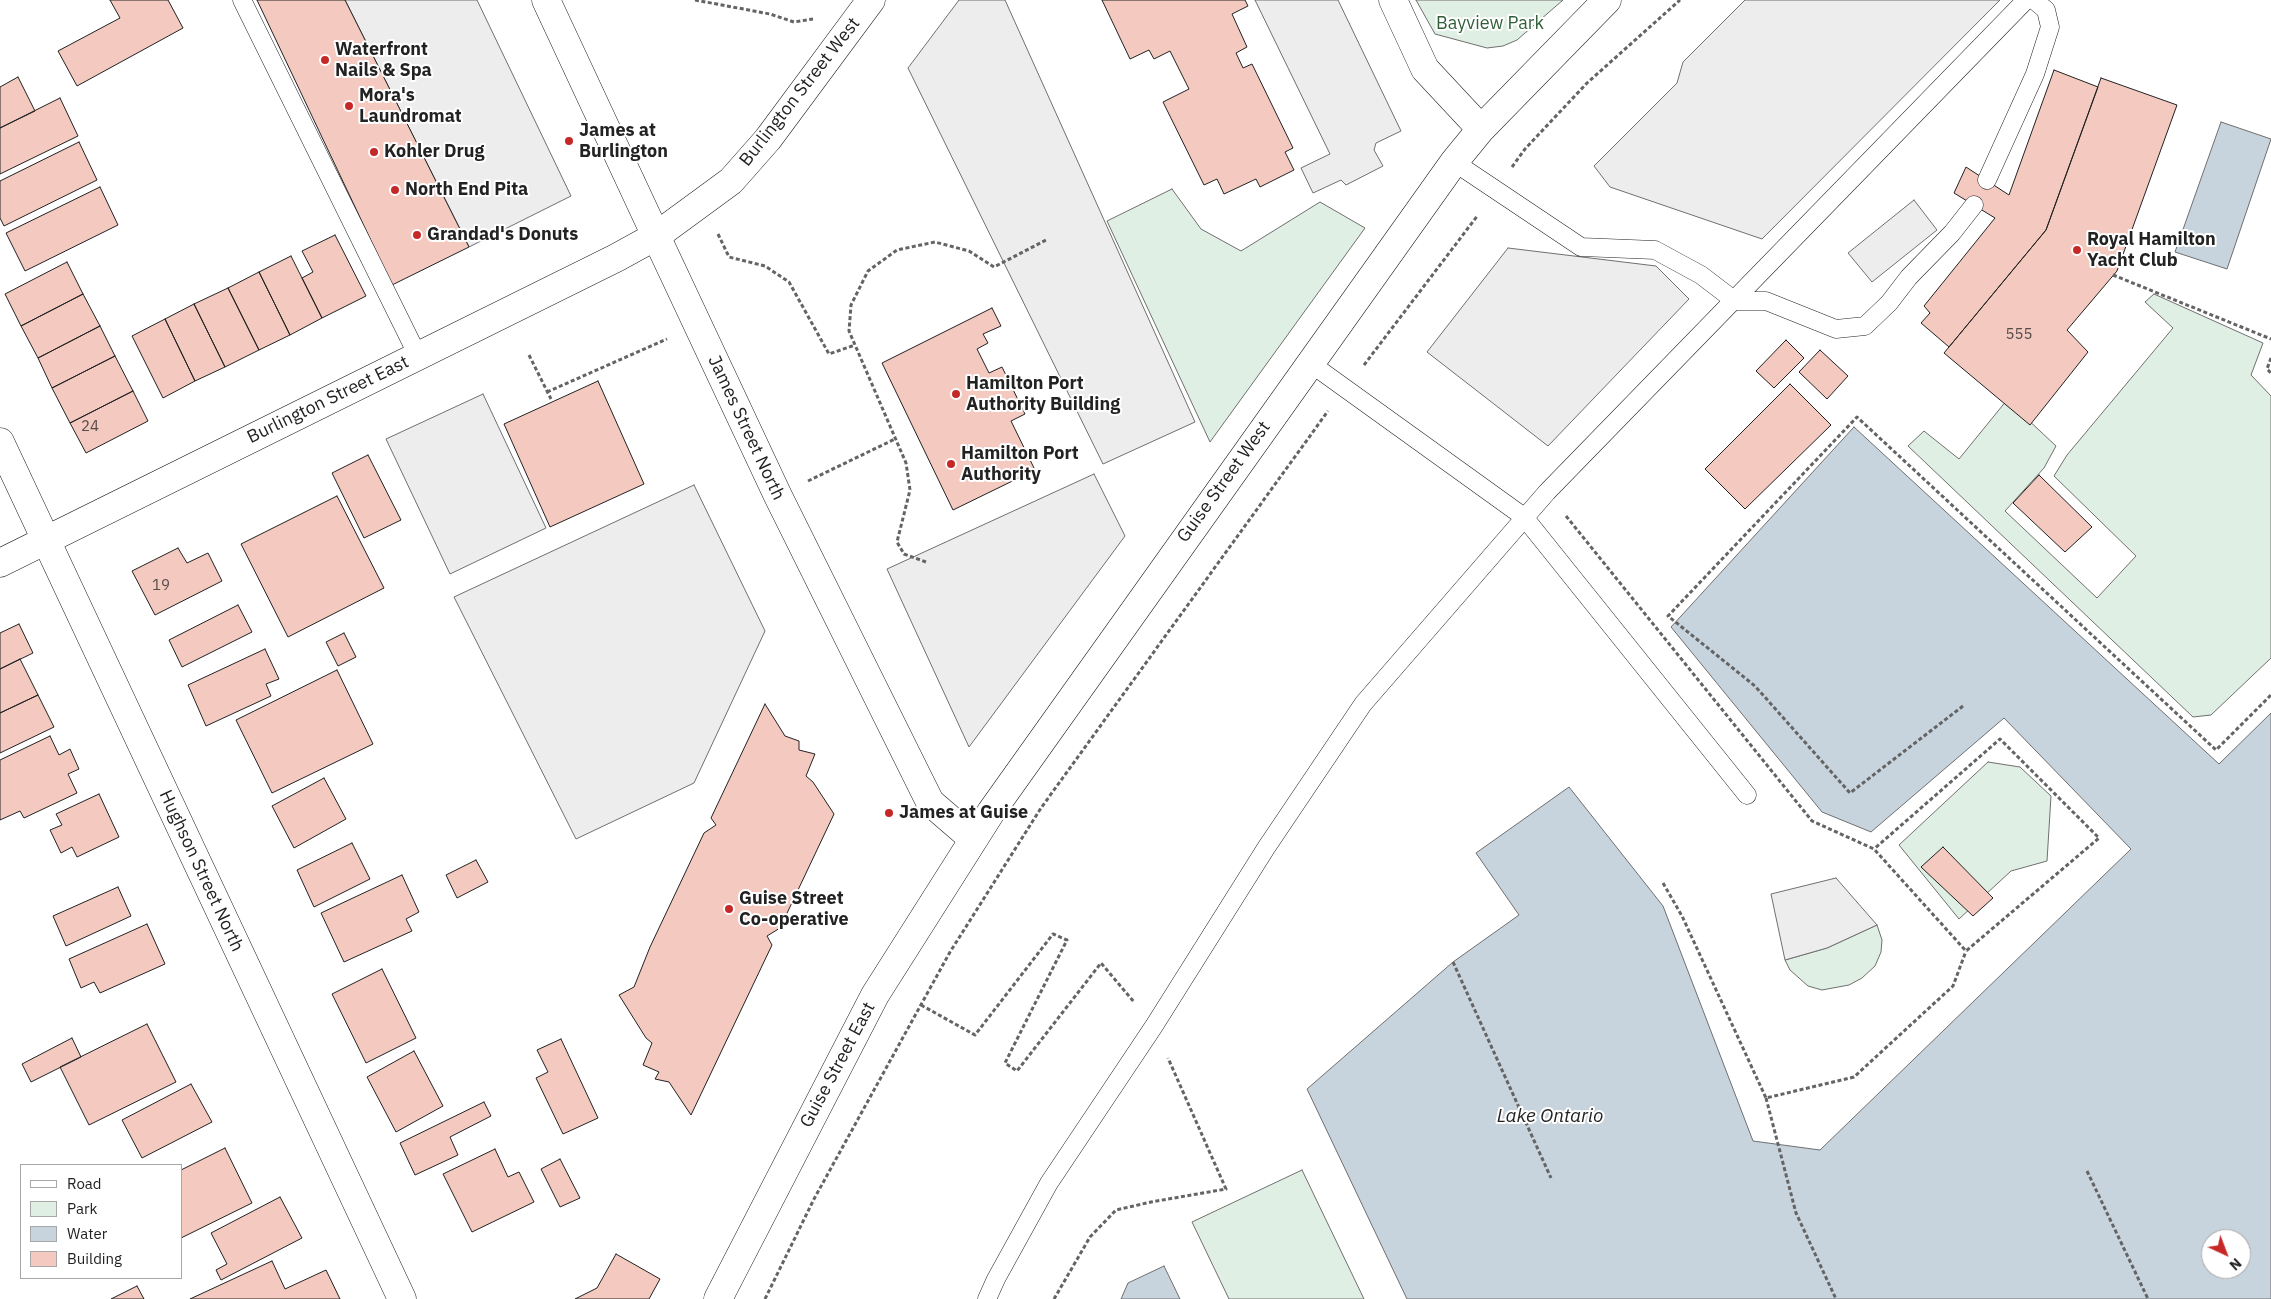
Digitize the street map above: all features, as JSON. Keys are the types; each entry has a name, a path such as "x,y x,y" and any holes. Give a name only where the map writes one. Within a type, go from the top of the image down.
{"street":[{"name":"James Street North","path":"546,0 778,496 930,802 972,838"},
{"path":"1393,0 1425,69 1481,129"},
{"name":"Guise Street West","path":"972,838 1075,690 1454,162 1481,129 1607,0"},
{"name":"Burlington Street West","path":"656,236 731,181 768,139 867,5"},
{"name":"Burlington Street East","path":"0,564 616,258 656,236"},
{"name":"Hughson Street North","path":"0,442 402,1299"},
{"name":"Guise Street East","path":"718,1299 875,994 946,884 972,838"}],"lane":[{"path":"242,0 418,356"},
{"path":"987,1299 1048,1183 1154,1026 1266,848 1363,704 1547,492 2026,0"},
{"path":"1987,180 2036,74 2050,27 2046,10 2034,0"},
{"path":"1454,162 1581,247 1655,250 1701,275 1735,301 1766,301 1836,329 1865,326 1889,304 1909,277 1952,233 1974,205"},
{"path":"1310,363 1524,517 1747,795"}],"path":[{"path":"696,0 770,14 794,22 867,5"},
{"path":"765,1299 814,1199 950,952 1041,808 1294,456 1525,149 1587,83 1680,0"},
{"path":"703,200 729,257 765,266 789,282 829,354 855,345"},
{"path":"926,562 904,554 897,542 910,490 906,463 849,331 851,305 868,271 897,250 935,242 969,250 994,267 1048,239"},
{"path":"2113,275 2271,339"},
{"path":"547,392 698,327"},
{"path":"529,355 551,399"},
{"path":"2271,358 2267,369 2271,373"},
{"path":"1963,706 1850,793 1755,686 1668,616 1858,417 2216,750 2271,695"},
{"path":"834,469 895,439"},
{"path":"1547,492 1812,821 1874,849 1966,951"},
{"path":"1766,1098 1854,1077 1952,986 1966,951 2098,838 2000,739 1874,849"},
{"path":"1663,882 1682,916 1766,1098 1796,1213 1836,1299"},
{"path":"921,1005 975,1035 1053,934 1067,940 1005,1063 1017,1072 1101,962 1154,1026 1226,1189 1116,1210 1090,1237 1054,1299"},
{"path":"1453,962 1550,1178"},
{"path":"2087,1170 2148,1299"}],"green space":[{"name":"Bayview Park","path":"1416,0 1563,0 1517,40 1503,46 1487,48 1435,34"},
{"path":"1172,189 1201,229 1241,251 1320,202 1365,228 1210,442 1107,221"},
{"path":"2154,294 2263,343 2251,375 2271,396 2271,658 2211,715 2193,717 1908,446 1924,431 1959,459 2007,400 2056,446 2044,468 2005,511 2097,598 2136,556 2054,476 2067,455 2173,328 2145,302"},
{"path":"1988,762 2020,767 2051,796 2047,861 2011,871 1959,919 1899,845"},
{"path":"1877,925 1882,940 1881,952 1875,966 1862,978 1849,985 1822,990 1808,986 1790,970 1785,960 1827,948"},
{"path":"1302,1170 1364,1299 1229,1299 1192,1222"}],"shaded area":[{"path":"345,0 477,0 571,196 469,247"},
{"path":"959,0 1005,0 1195,422 1103,464 908,68"},
{"path":"1255,0 1338,0 1401,131 1376,143 1374,150 1383,166 1346,185 1341,180 1313,193 1301,168 1330,154"},
{"path":"1745,0 2000,0 1762,239 1610,187 1594,166 1677,83 1683,62"},
{"path":"1914,200 1937,230 1872,282 1848,253"},
{"path":"1508,248 1656,266 1689,299 1548,446 1427,352"},
{"path":"483,394 546,528 450,574 386,439"},
{"path":"1094,474 1125,536 969,747 887,569"},
{"path":"694,485 765,631 694,783 576,839 454,597"},
{"path":"1836,878 1877,925 1827,948 1785,960 1771,894"}],"water":[{"path":"2221,122 2271,139 2227,269 2175,252"},
{"name":"Lake Ontario","path":"1854,427 2219,764 2271,713 2271,1299 1407,1299 1307,1089 1453,962 1519,915 1476,853 1569,787 1663,906 1753,1141 1820,1150 2131,849 2004,718 1871,832 1822,812 1671,627"},
{"path":"1164,1266 1180,1299 1121,1299 1128,1283"}],"building":[{"path":"110,0 168,0 183,28 77,86 58,51 120,18"},
{"path":"257,0 345,0 469,247 392,285"},
{"path":"1102,0 1245,0 1248,6 1232,14 1247,47 1236,53 1243,68 1252,64 1293,148 1285,152 1294,170 1260,187 1256,179 1224,194 1217,179 1204,185 1163,102 1189,89 1170,51 1154,59 1149,50 1130,59"},
{"path":"2054,70 2098,87 2046,230 1949,347 1921,323 1930,313 1924,306 1995,218 1954,193 1966,167 2009,195"},
{"path":"18,77 35,111 0,128 0,87"},
{"name":"Royal Hamilton Yacht Club","path":"2101,78 2177,105 2117,271 2067,330 2088,352 2030,425 1944,353 2046,230"},
{"path":"60,98 78,136 0,174 0,128"},
{"path":"79,142 97,180 4,226 0,218 0,181"},
{"path":"100,187 118,225 25,271 6,233"},
{"path":"335,235 366,296 322,318 302,278 313,272 302,251"},
{"path":"291,256 322,318 290,335 259,272"},
{"path":"67,262 83,294 21,326 5,294"},
{"path":"259,272 290,335 259,350 228,288"},
{"path":"228,288 259,350 225,367 194,304"},
{"path":"83,294 100,326 38,358 21,326"},
{"path":"194,304 225,367 195,381 165,319"},
{"name":"Hamilton Port Authority Building","path":"992,308 1001,326 983,334 988,343 977,349 989,373 1002,367 1025,414 1011,421 1035,470 953,510 882,363"},
{"path":"165,319 195,381 163,398 132,336"},
{"path":"100,326 115,356 52,388 38,358"},
{"path":"1786,340 1804,358 1774,388 1756,371"},
{"path":"1820,350 1848,376 1827,399 1799,372"},
{"path":"115,356 133,391 70,423 52,388"},
{"path":"598,381 644,484 550,527 504,424"},
{"path":"1790,384 1831,425 1745,509 1705,469"},
{"path":"133,391 148,421 86,453 70,423"},
{"path":"368,455 401,520 364,538 332,473"},
{"path":"2039,475 2092,527 2065,552 2013,503"},
{"path":"337,496 384,588 288,637 241,544"},
{"path":"178,548 187,563 208,553 222,581 155,615 132,571"},
{"path":"238,605 252,632 182,667 169,640"},
{"path":"19,624 33,653 0,669 0,633"},
{"path":"344,633 356,657 338,666 326,642"},
{"path":"265,649 279,679 266,684 271,696 206,726 188,685"},
{"path":"20,659 38,695 0,713 0,669"},
{"path":"337,670 373,744 272,793 236,720"},
{"path":"38,695 54,727 0,753 0,713"},
{"name":"Guise Street Co-operative","path":"765,704 785,736 799,741 799,750 815,754 806,776 813,782 834,814 780,928 767,936 772,945 691,1115 669,1082 655,1079 659,1072 643,1065 652,1043 646,1038 619,995 634,987 650,947 704,833 716,825 711,818"},
{"path":"50,736 59,755 70,749 79,769 68,774 77,793 24,818 20,811 0,820 0,760"},
{"path":"324,778 346,819 294,848 272,806"},
{"path":"99,794 119,837 77,857 72,847 61,853 50,830 62,825 56,814"},
{"path":"352,843 370,879 314,907 297,870"},
{"path":"1943,847 1993,898 1973,916 1921,867"},
{"path":"476,860 488,882 457,898 446,875"},
{"path":"402,875 419,912 406,919 412,931 344,962 321,913"},
{"path":"118,887 131,916 66,946 53,916"},
{"path":"147,924 165,964 100,993 94,982 81,988 69,959"},
{"path":"382,969 416,1038 366,1063 332,994"},
{"path":"147,1024 176,1082 89,1125 60,1067"},
{"path":"72,1038 81,1057 31,1082 22,1064"},
{"path":"561,1039 598,1118 563,1134 536,1078 548,1072 537,1050"},
{"path":"414,1051 443,1106 396,1132 367,1077"},
{"path":"191,1084 212,1122 142,1158 122,1120"},
{"path":"484,1102 491,1116 450,1137 458,1155 415,1175 400,1143"},
{"path":"225,1148 252,1203 182,1238 182,1170"},
{"path":"495,1149 508,1177 519,1172 534,1202 472,1232 443,1174"},
{"path":"560,1159 580,1198 560,1207 541,1169"},
{"path":"280,1197 302,1238 221,1280 216,1270 227,1264 211,1233"},
{"path":"616,1254 660,1279 649,1299 575,1299 597,1288"},
{"path":"272,1261 285,1289 326,1270 340,1299 190,1299"},
{"path":"137,1286 144,1299 111,1299"}],"place":[{"name":"Waterfront Nails & Spa","path":"325,60"},
{"name":"Mora's Laundromat","path":"349,106"},
{"name":"James at Burlington","path":"569,141"},
{"name":"Kohler Drug","path":"374,152"},
{"name":"North End Pita","path":"395,190"},
{"name":"Grandad's Donuts","path":"417,235"},
{"name":"Royal Hamilton Yacht Club","path":"2077,250"},
{"name":"Hamilton Port Authority Building","path":"956,394"},
{"name":"Hamilton Port Authority","path":"951,464"},
{"name":"James at Guise","path":"889,813"},
{"name":"Guise Street Co-operative","path":"729,909"}]}
